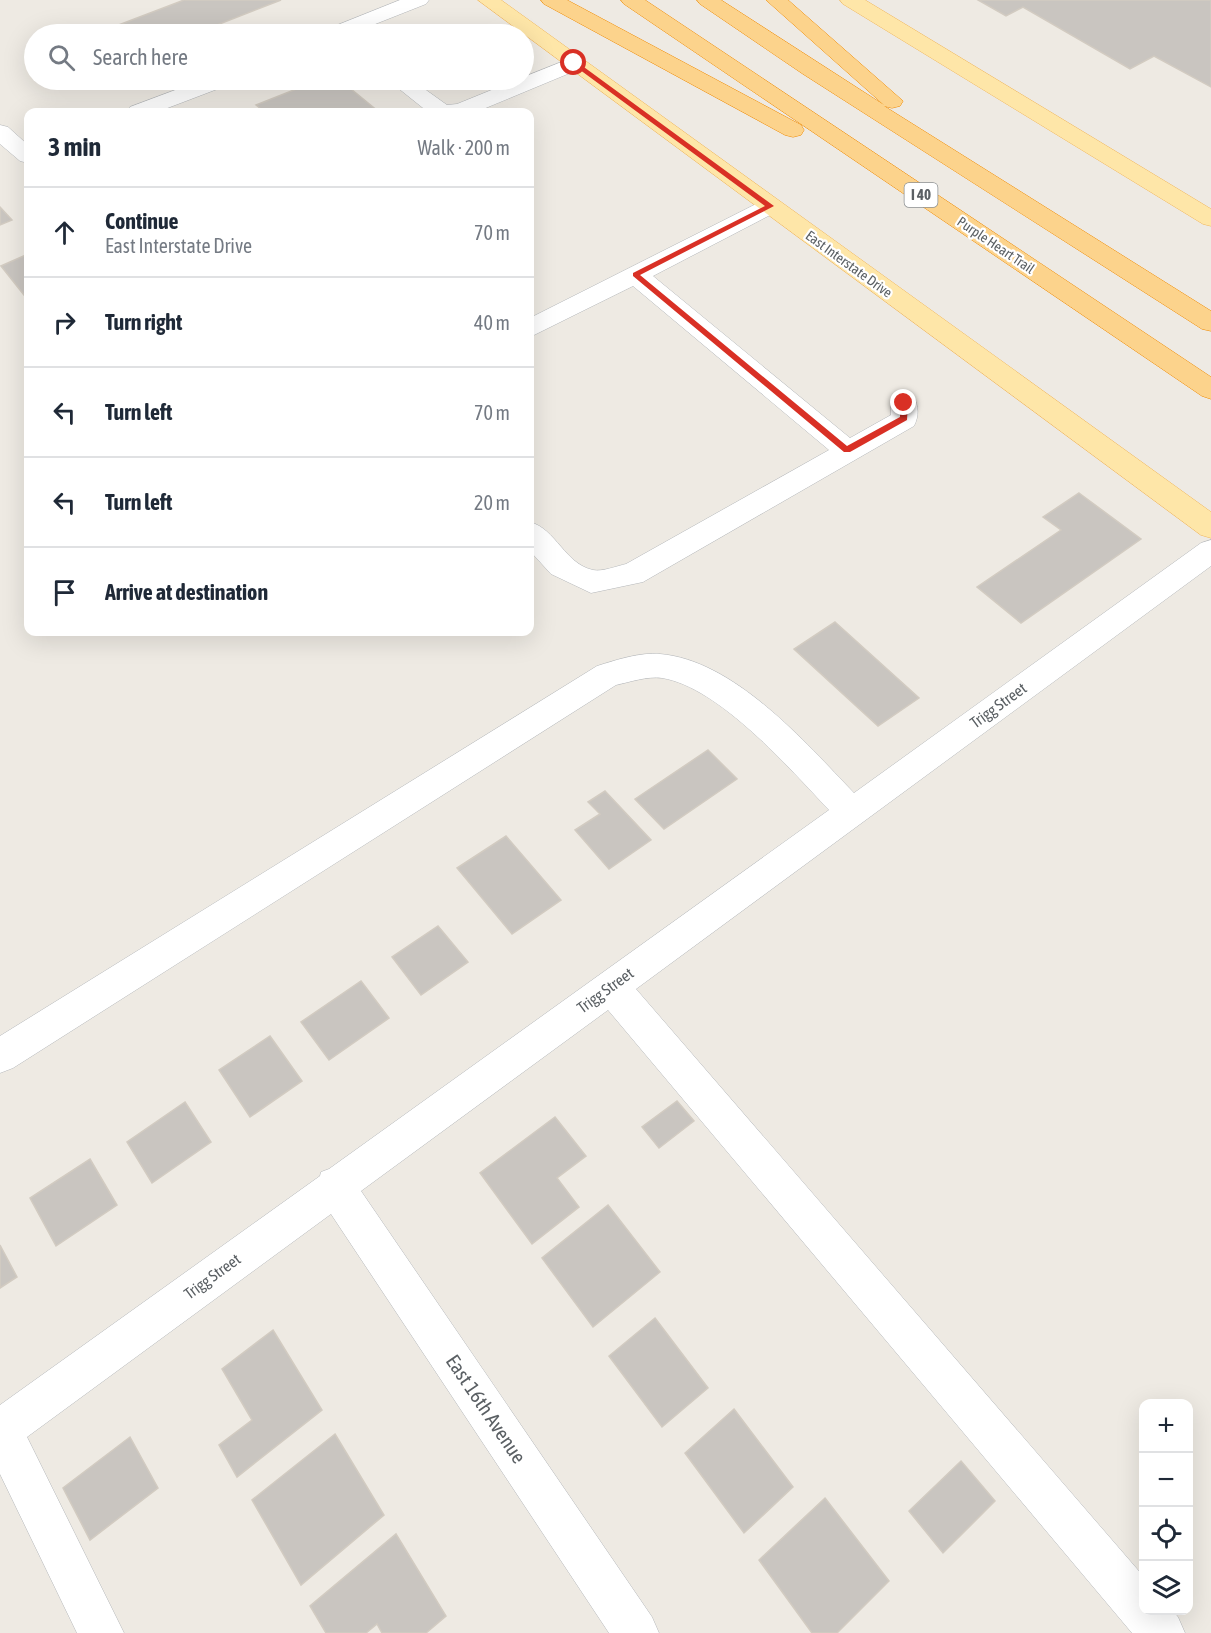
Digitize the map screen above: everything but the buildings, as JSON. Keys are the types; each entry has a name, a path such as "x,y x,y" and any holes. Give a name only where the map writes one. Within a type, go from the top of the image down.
{"highway":[{"path":"551,0 767,117 898,180"},
{"name":"Purple Heart Trail","path":"631,0 1211,390"},
{"path":"707,0 1211,323"},
{"path":"776,0 975,173"}],"main road":[{"name":"East Interstate Drive","path":"488,0 521,24"},
{"path":"850,0 1211,219"},
{"name":"East Interstate Drive","path":"534,34 1211,527"}],"street":[{"path":"358,24 419,0"},
{"path":"534,80 574,63"},
{"path":"148,108 194,90"},
{"path":"412,90 437,108"},
{"path":"468,108 510,90"},
{"path":"0,132 22,159"},
{"path":"534,326 770,206"},
{"path":"635,274 847,450"},
{"path":"534,537 561,566 591,582 633,574 904,418 904,403"},
{"name":"Trigg Street","path":"1,1431 1211,551"},
{"path":"0,1056 608,675 661,666 704,679 780,738 851,812"},
{"path":"610,986 1162,1633"},
{"name":"East 16th Avenue","path":"335,1186 636,1633"},
{"path":"1,1431 101,1633"}],"route":[{"path":"574,63 770,206 635,274 847,450 904,418 904,403"}]}
